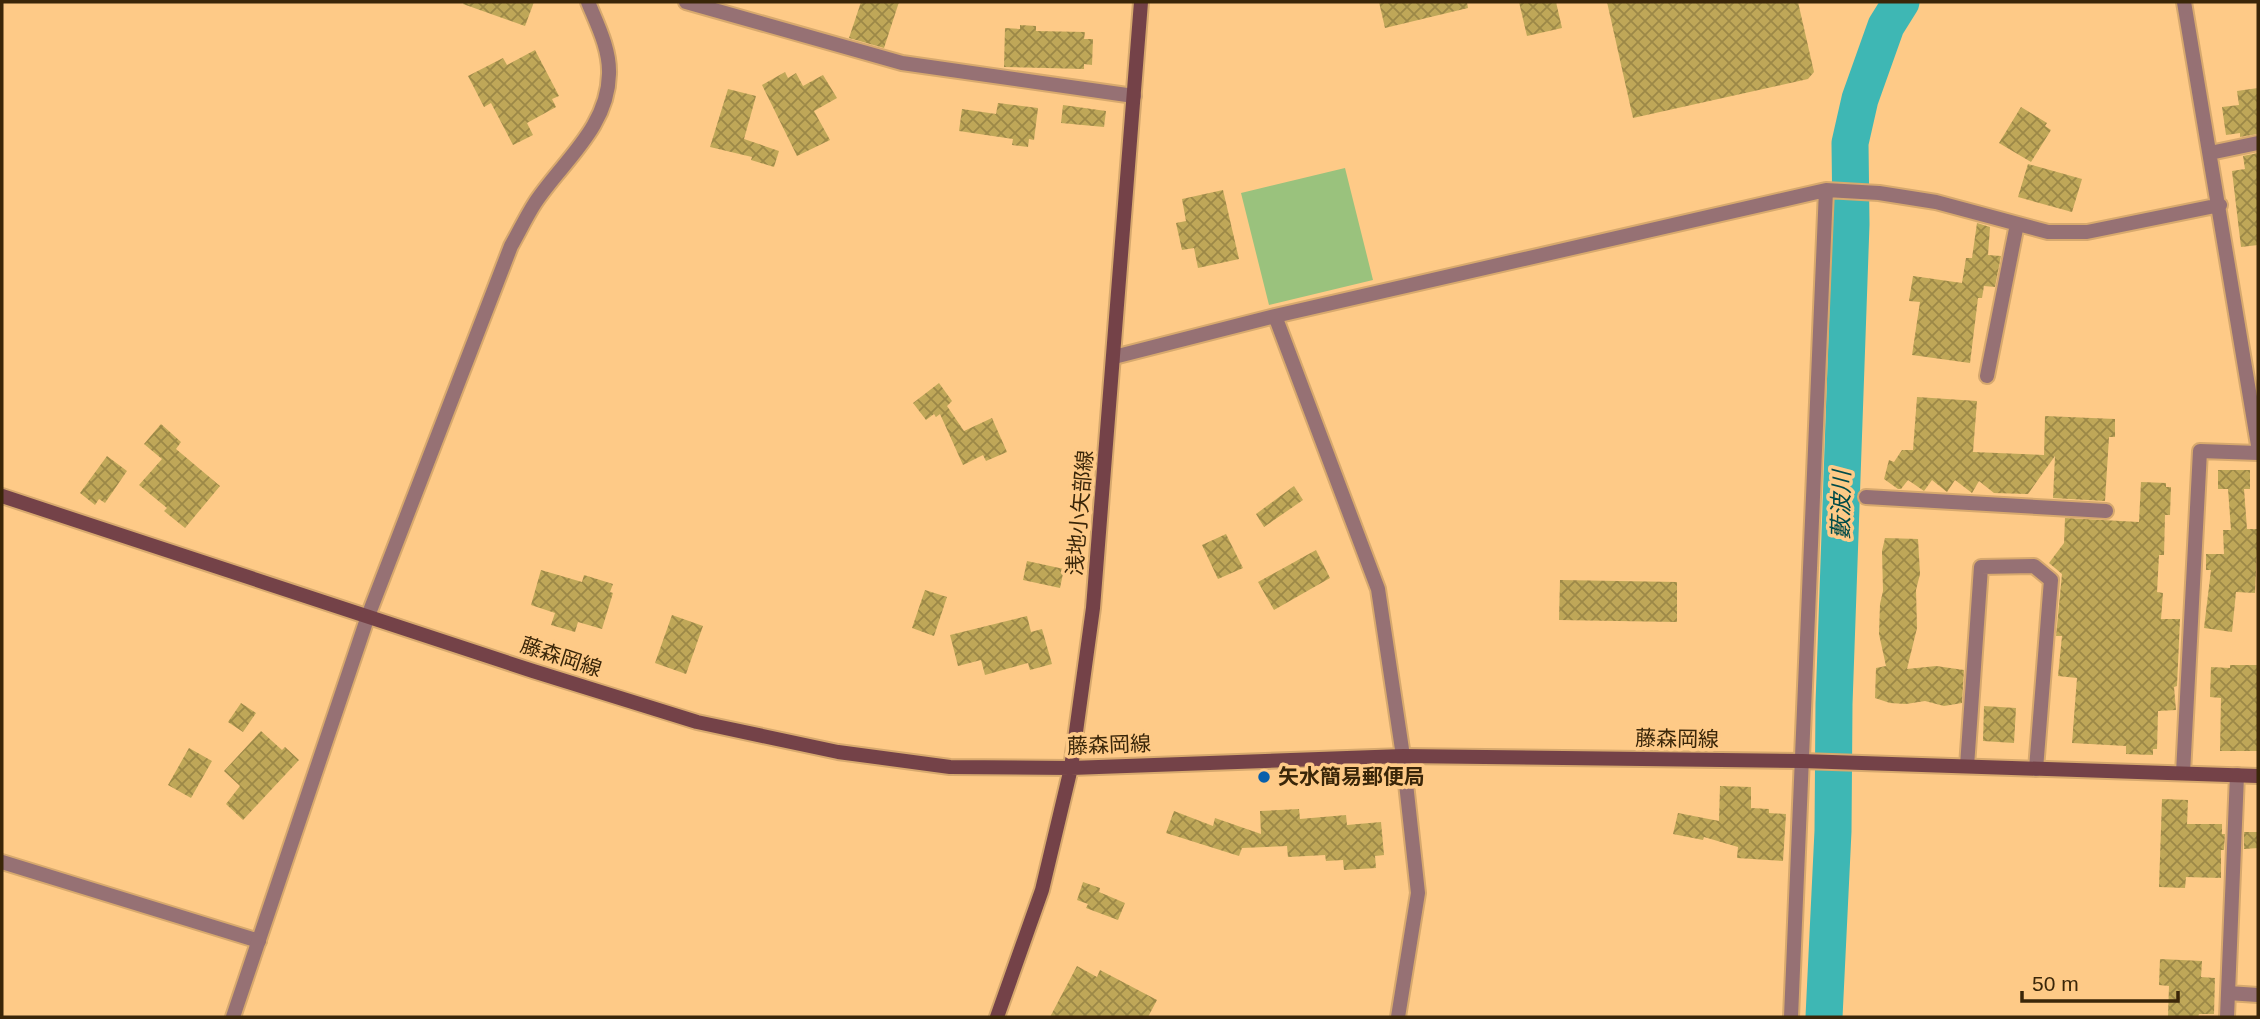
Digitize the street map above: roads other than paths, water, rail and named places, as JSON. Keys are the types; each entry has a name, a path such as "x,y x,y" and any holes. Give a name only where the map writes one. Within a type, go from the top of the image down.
{"main road":[{"name":"浅地小矢部線","path":"997,1017 1042,890 1071,768 1093,608 1140,2"},
{"name":"藤森岡線","path":"2,496 533,671 697,722 825,750 950,767 1071,768 1404,756 1802,761 2258,776"}],"street":[{"path":"233,1017 368,616 511,246 535,203 589,136 603,106 609,74 605,44 588,2"},
{"path":"686,2 902,63 1134,96"},
{"path":"2184,2 2258,445"},
{"path":"2210,153 2258,144"},
{"path":"1114,357 1275,316 1826,190 1879,193 1936,202 2048,232 2087,232 2220,205"},
{"path":"1791,1017 1826,190"},
{"path":"1987,376 2017,224"},
{"path":"1275,316 1378,589 1404,756 1418,892 1398,1017"},
{"path":"2183,773 2200,451 2258,453"},
{"path":"1866,497 2106,512"},
{"path":"1967,766 1981,567 2034,566 2051,580 2036,769"},
{"path":"2227,1017 2237,775"},
{"path":"2,862 259,941"},
{"path":"2228,993 2258,995"}],"waterway":[{"name":"藪波川","path":"1824,1017 1833,831 1834,704 1851,224 1850,143 1860,99 1886,26 1901,2"}],"place":[{"name":"矢水簡易郵便局","path":"1264,777"}]}
